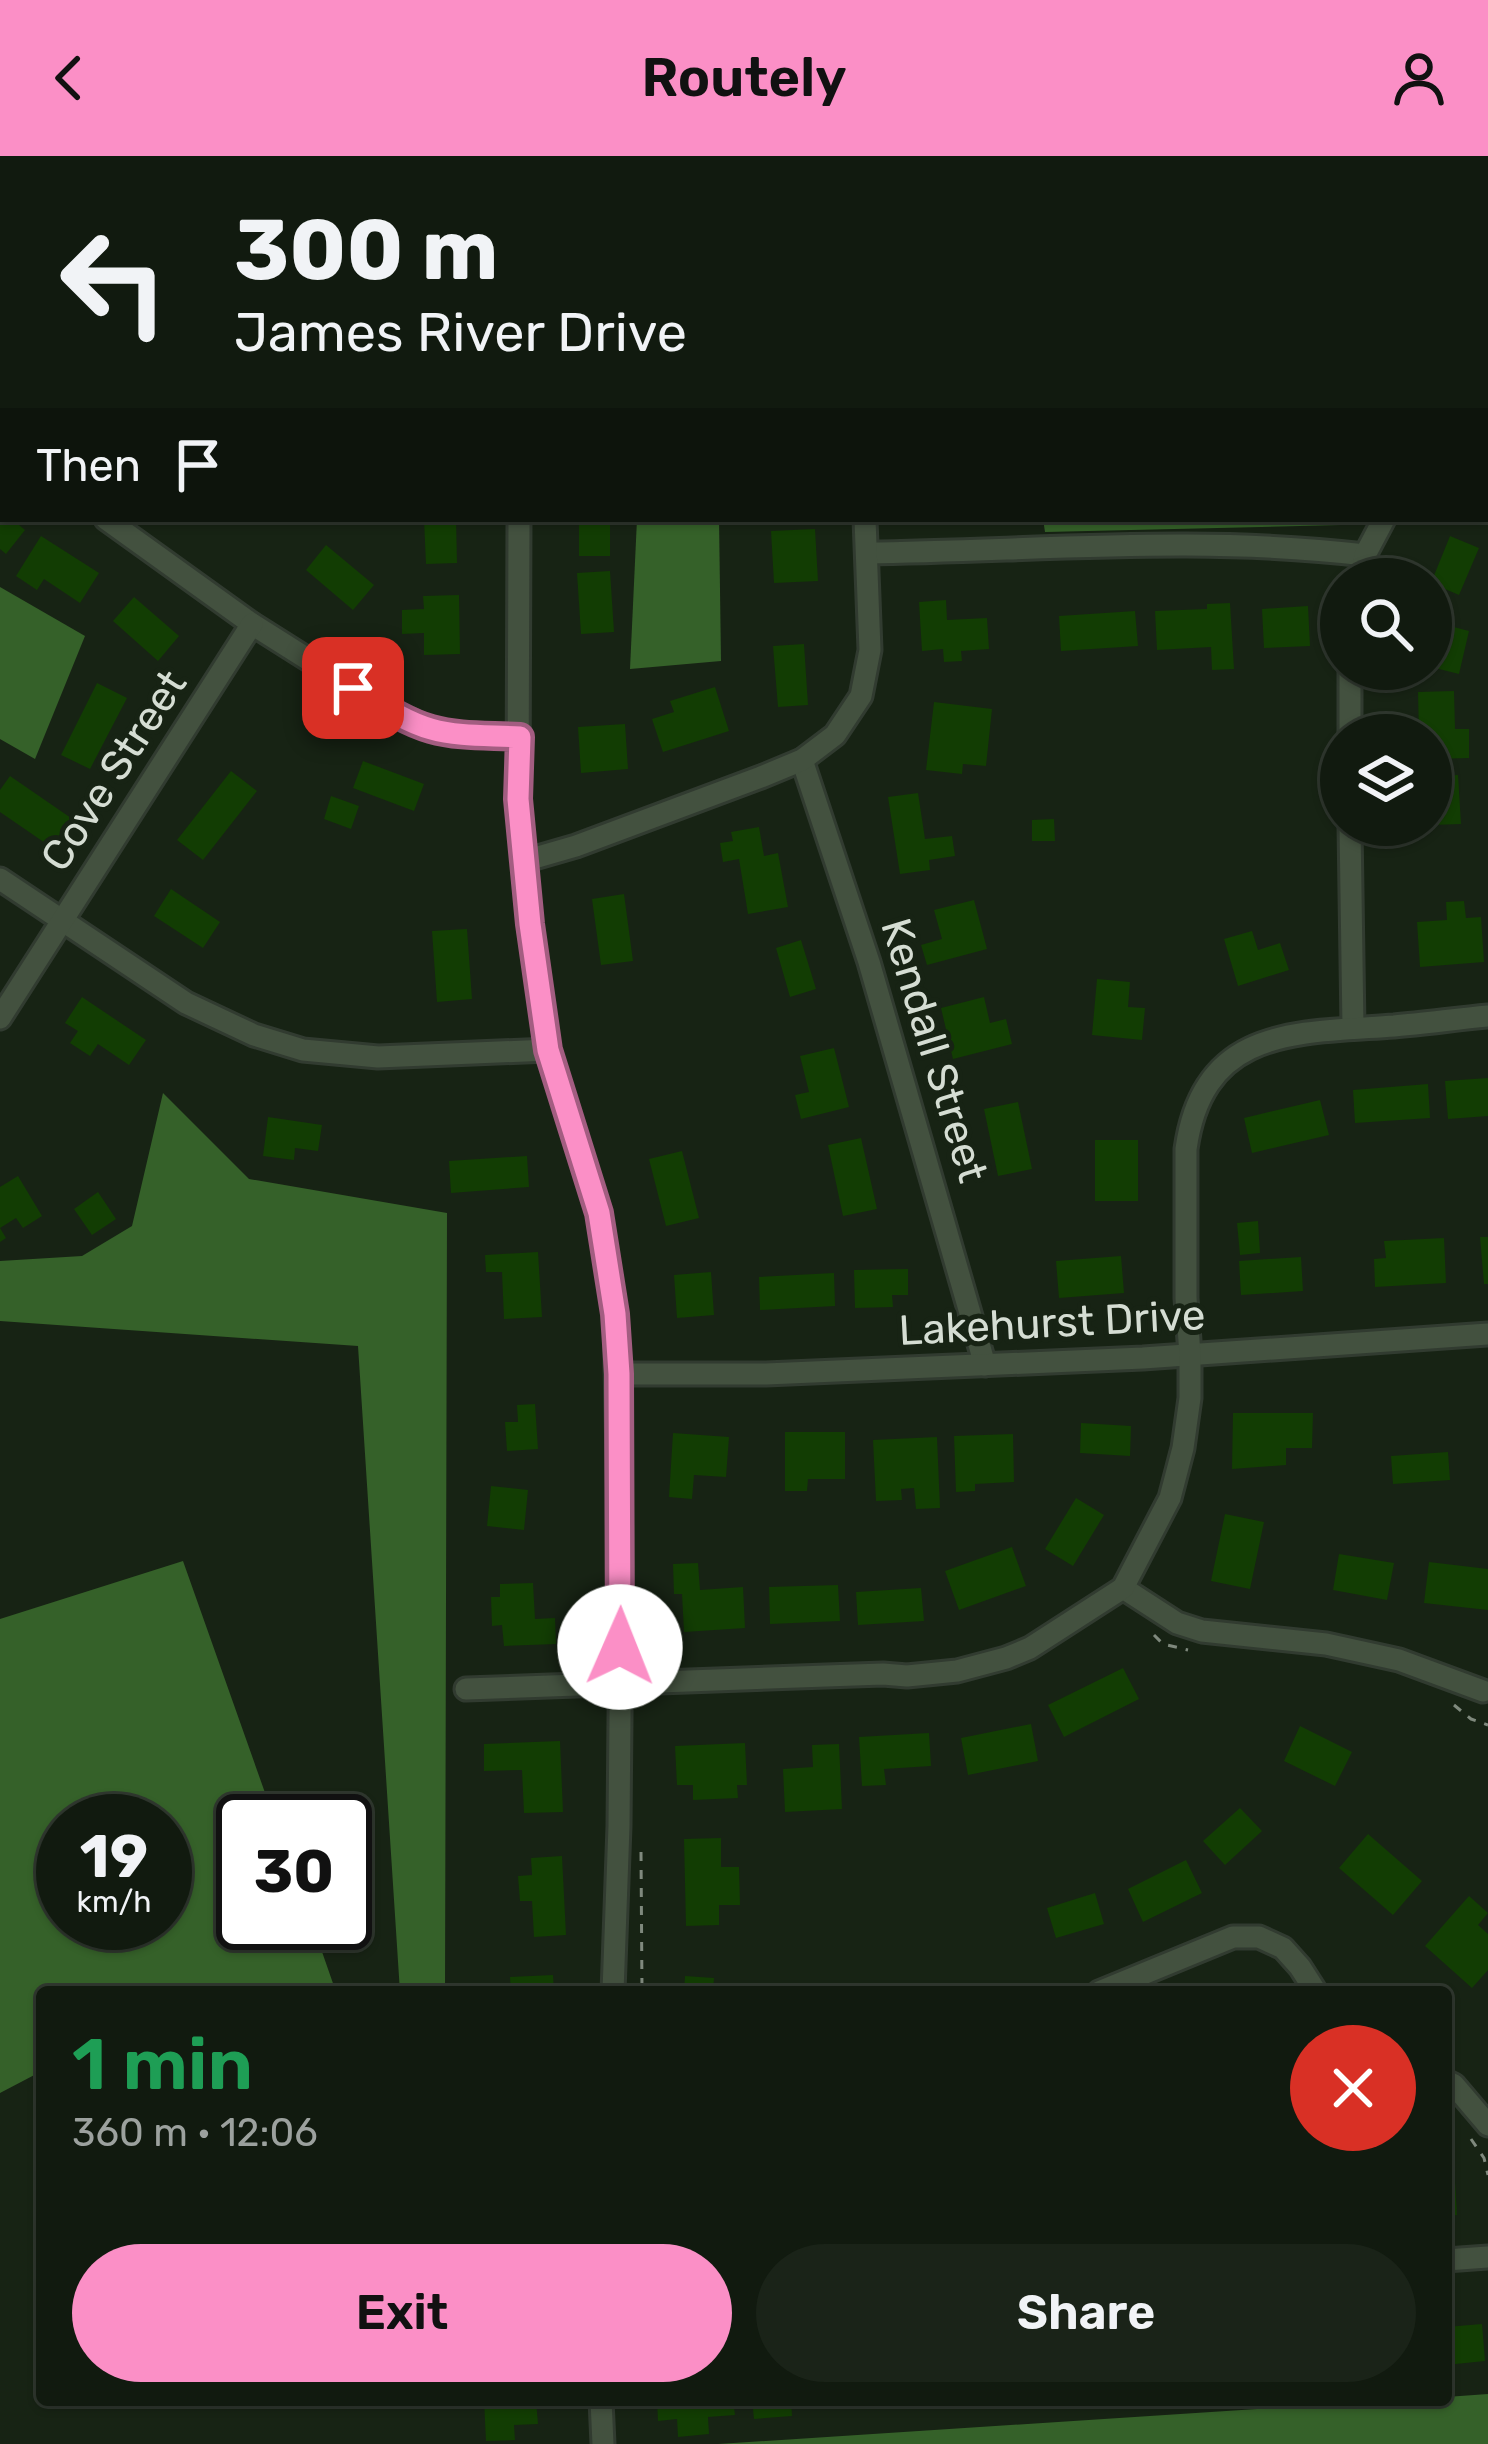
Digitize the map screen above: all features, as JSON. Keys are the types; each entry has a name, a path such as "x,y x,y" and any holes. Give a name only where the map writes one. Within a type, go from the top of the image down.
{"street":[{"path":"518,522 518,799 530,924 548,1050 599,1213 619,1374 621,1612 614,1986"},
{"path":"524,861 576,846 802,760 835,735 861,696 870,650 865,522"},
{"path":"1364,558 1382,522"},
{"path":"131,526 252,624 385,708 451,733 520,737"},
{"path":"867,554 1133,545 1281,547 1365,555"},
{"name":"Cove Street","path":"0,1018 252,624"},
{"name":"Kendall Street","path":"802,760 869,962 986,1365"},
{"path":"1350,846 1353,1028"},
{"path":"0,878 197,1009 254,1035 303,1050 378,1057 548,1050"},
{"path":"466,1689 957,1671 1030,1648 1123,1588 1170,1498 1183,1448 1190,1398 1186,1149 1197,1101 1210,1080 1247,1048 1270,1039 1488,1016"},
{"name":"Lakehurst Drive","path":"619,1374 766,1374 986,1365 1488,1334"},
{"path":"1123,1588 1178,1623 1202,1631 1326,1644 1399,1660 1484,1691"},
{"path":"1114,1986 1233,1937 1259,1937 1283,1948 1312,1986"},
{"path":"1452,2085 1480,2133"},
{"path":"1452,2260 1488,2257"},
{"path":"601,2406 603,2444"}],"path":[{"path":"1151,1633 1163,1644 1201,1654"},
{"path":"1450,1701 1471,1719 1488,1725"},
{"path":"640,1836 642,1986"},
{"path":"1480,2133 1488,2175"}],"green space":[{"path":"637,522 719,522 721,661 630,669"},
{"path":"1043,522 1342,522 1341,525 1045,532"},
{"path":"0,587 85,636 35,759 0,739"},
{"path":"163,1093 249,1179 447,1213 445,1986 400,1986 358,1346 0,1321 0,1261 82,1256 132,1226"},
{"path":"183,1561 265,1794 216,1794 216,1950 321,1950 334,1986 36,1986 36,2074 0,2093 0,1619"},
{"path":"1488,2394 1488,2444 718,2444 1304,2406 1452,2406 1452,2397"}],"building":[{"path":"0,522 16,522 25,530 6,554 0,549"},
{"path":"424,522 456,522 457,563 426,564"},
{"path":"579,522 610,522 610,556 579,556"},
{"path":"815,529 818,581 774,583 771,531"},
{"path":"41,536 99,573 80,603 44,579 37,590 16,576"},
{"path":"1450,536 1479,548 1459,595 1452,592 1452,558 1441,558"},
{"path":"326,545 374,585 353,610 306,570"},
{"path":"610,571 614,632 581,634 577,573"},
{"path":"459,595 460,654 424,655 424,633 402,634 402,610 424,609 423,596"},
{"path":"134,597 179,636 158,661 113,621"},
{"path":"946,600 947,620 987,618 989,649 961,651 962,661 944,662 943,649 922,651 919,602"},
{"path":"1230,603 1234,669 1212,670 1211,647 1157,650 1155,611"},
{"path":"1308,606 1310,646 1264,648 1262,609"},
{"path":"1135,611 1138,646 1061,651 1059,616"},
{"path":"1452,627 1469,631 1459,674 1452,672"},
{"path":"804,644 808,705 778,707 773,646"},
{"path":"97,683 127,698 90,769 61,755"},
{"path":"715,687 729,731 663,752 652,719 674,712 670,701"},
{"path":"1454,691 1455,729 1469,729 1469,758 1452,758 1452,714 1419,714 1418,692"},
{"path":"934,702 992,709 986,766 963,764 962,774 926,770"},
{"path":"625,724 628,769 581,773 578,727"},
{"path":"363,761 424,784 414,811 353,788"},
{"path":"231,771 257,791 203,860 177,840"},
{"path":"1452,775 1458,775 1461,824 1452,824"},
{"path":"10,776 71,818 51,847 0,812 0,790"},
{"path":"918,793 925,839 952,836 955,856 929,860 930,870 900,874 888,797"},
{"path":"331,796 359,806 351,829 324,819"},
{"path":"1054,819 1055,841 1032,841 1032,820"},
{"path":"759,827 764,856 778,853 788,907 748,914 739,859 723,862 720,843 733,841 731,832"},
{"path":"171,889 220,922 203,948 154,916"},
{"path":"624,894 633,961 601,965 592,899"},
{"path":"974,900 987,949 927,965 921,945 942,939 934,910"},
{"path":"1464,901 1466,918 1481,917 1484,962 1420,967 1417,922 1447,920 1446,902"},
{"path":"467,929 472,999 437,1002 432,931"},
{"path":"1252,931 1258,950 1280,943 1289,970 1238,986 1224,939"},
{"path":"801,940 816,989 790,997 776,948"},
{"path":"1097,979 1130,982 1128,1007 1145,1008 1142,1040 1092,1035"},
{"path":"82,997 146,1040 129,1065 98,1044 90,1056 70,1043 78,1031 65,1023"},
{"path":"984,997 990,1023 1006,1019 1012,1044 953,1059 941,1008"},
{"path":"834,1048 849,1107 801,1119 795,1095 809,1092 800,1056"},
{"path":"1488,1078 1488,1116 1448,1119 1445,1081"},
{"path":"1428,1084 1430,1118 1355,1123 1353,1090"},
{"path":"1320,1100 1329,1135 1252,1153 1244,1118"},
{"path":"1018,1102 1032,1169 998,1176 984,1109"},
{"path":"268,1117 322,1125 318,1151 295,1148 294,1160 263,1156"},
{"path":"861,1138 877,1209 843,1216 828,1145"},
{"path":"1095,1140 1138,1140 1138,1201 1095,1201"},
{"path":"682,1151 699,1218 666,1226 649,1159"},
{"path":"527,1156 529,1187 451,1193 449,1161"},
{"path":"18,1176 42,1216 23,1228 16,1218 0,1228 0,1187"},
{"path":"98,1192 116,1219 92,1235 74,1209"},
{"path":"1258,1221 1260,1253 1240,1255 1237,1223"},
{"path":"1480,1237 1488,1237 1488,1284 1484,1284"},
{"path":"1444,1238 1446,1283 1375,1287 1374,1259 1386,1258 1384,1241"},
{"path":"538,1252 542,1317 504,1319 502,1272 486,1272 485,1255"},
{"path":"1121,1256 1124,1293 1059,1298 1056,1261"},
{"path":"1301,1257 1303,1291 1241,1295 1239,1261"},
{"path":"908,1269 908,1295 892,1295 893,1307 855,1308 854,1270"},
{"path":"711,1272 714,1315 677,1318 674,1275"},
{"path":"834,1273 835,1306 760,1310 759,1277"},
{"path":"535,1404 538,1449 507,1451 505,1422 518,1422 517,1405"},
{"path":"1233,1413 1313,1413 1312,1448 1286,1448 1286,1465 1232,1469"},
{"path":"1081,1423 1131,1426 1130,1456 1080,1453"},
{"path":"785,1432 845,1432 845,1479 808,1479 807,1491 785,1491"},
{"path":"673,1433 729,1437 726,1477 694,1475 692,1499 669,1497"},
{"path":"1013,1434 1014,1482 975,1484 975,1491 956,1492 954,1436"},
{"path":"937,1437 940,1508 916,1509 914,1488 901,1489 902,1500 876,1501 873,1440"},
{"path":"1448,1452 1450,1480 1393,1484 1391,1456"},
{"path":"491,1486 528,1490 524,1530 487,1526"},
{"path":"1076,1498 1104,1515 1073,1566 1045,1549"},
{"path":"1225,1514 1264,1522 1250,1589 1211,1581"},
{"path":"1012,1547 1026,1586 959,1610 945,1571"},
{"path":"1339,1554 1394,1563 1387,1600 1333,1590"},
{"path":"1429,1562 1488,1569 1488,1610 1424,1603"},
{"path":"698,1563 700,1590 743,1587 745,1628 684,1632 682,1594 674,1594 673,1564"},
{"path":"533,1583 535,1619 555,1618 556,1644 504,1646 502,1625 492,1626 491,1597 500,1597 500,1584"},
{"path":"838,1585 840,1621 770,1624 769,1587"},
{"path":"921,1588 924,1621 858,1625 856,1592"},
{"path":"1123,1668 1139,1699 1064,1737 1048,1705"},
{"path":"1031,1724 1038,1761 968,1775 961,1738"},
{"path":"1300,1726 1352,1752 1335,1786 1284,1761"},
{"path":"929,1733 931,1766 884,1769 886,1785 862,1786 859,1737"},
{"path":"560,1741 563,1812 524,1813 522,1770 484,1771 484,1744"},
{"path":"745,1743 747,1785 737,1785 738,1798 693,1800 693,1785 677,1785 675,1746"},
{"path":"839,1744 842,1809 785,1812 783,1769 813,1767 812,1745"},
{"path":"1240,1808 1262,1831 1225,1865 1203,1841"},
{"path":"1368,1834 1422,1881 1393,1915 1339,1868"},
{"path":"721,1838 721,1867 739,1867 740,1905 719,1905 719,1925 686,1926 684,1839"},
{"path":"562,1856 566,1935 534,1937 532,1901 520,1901 518,1876 532,1875 531,1858"},
{"path":"1186,1860 1202,1893 1143,1922 1128,1889"},
{"path":"1095,1893 1104,1924 1056,1938 1047,1908"},
{"path":"1469,1896 1488,1913 1478,1925 1488,1934 1488,1970 1472,1988 1425,1946"},
{"path":"553,1975 554,1986 511,1986 510,1977"},
{"path":"685,1976 714,1978 713,1986 684,1986"},
{"path":"1452,2163 1457,2215 1452,2215"},
{"path":"1482,2324 1485,2361 1452,2364 1452,2326"},
{"path":"484,2406 536,2406 538,2424 514,2425 515,2440 486,2441"},
{"path":"657,2406 734,2406 735,2415 708,2417 709,2434 678,2437 677,2419 658,2421"},
{"path":"753,2406 791,2406 792,2416 754,2419"}],"route":[{"path":"353,688 428,728 520,737 518,799 548,1050 599,1213 615,1314 620,1647"}]}
